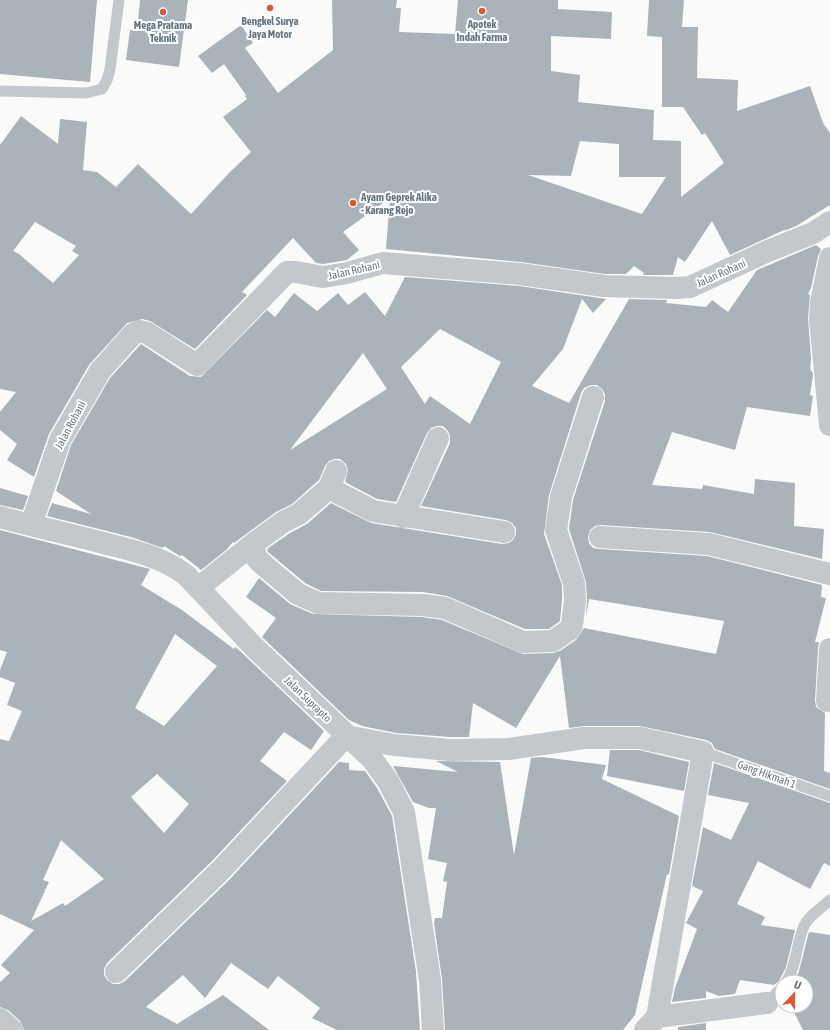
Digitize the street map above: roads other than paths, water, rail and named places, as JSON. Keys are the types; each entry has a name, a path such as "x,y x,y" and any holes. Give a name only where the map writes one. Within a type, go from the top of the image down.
{"street":[{"name":"Jalan Rohani","path":"31,526 60,440 100,371 132,334 139,331 147,333 197,365 287,272 296,272 323,277 347,273 382,263 520,274 604,286 690,287 768,251 814,233 830,222"},
{"path":"830,258 821,303 820,319 830,425"},
{"path":"253,544 257,559 298,594 318,603 423,605 445,608 523,642 553,641 570,630 573,619 575,600 574,583 556,530 556,523 561,498 593,396"},
{"path":"403,517 438,438"},
{"path":"198,588 283,522 299,514 332,480 374,511 403,517 504,532"},
{"name":"Jalan Suprapto","path":"0,517 158,558 173,566 198,588 256,648 376,765 388,781 404,812 430,980 433,1030"},
{"path":"600,537 709,544 830,574"},
{"path":"827,701 830,649"},
{"path":"116,972 221,870 346,736 394,745 450,750 508,749 584,738 640,738 703,752 651,1024 767,1003"},
{"path":"0,1019 12,1030"}],"lane":[{"path":"0,91 86,93 102,89 107,80 110,69 119,0"},
{"name":"Gang Hikmah 1","path":"703,752 830,796"},
{"path":"790,974 804,926 810,916 830,900"},
{"path":"767,1003 774,996"}],"place":[{"name":"Bengkel Surya Jaya Motor","path":"270,8"},
{"name":"Apotek Indah Farma","path":"482,11"},
{"name":"Mega Pratama Teknik","path":"163,12"},
{"name":"Ayam Geprek Alika - Karang Rejo","path":"353,203"}]}
